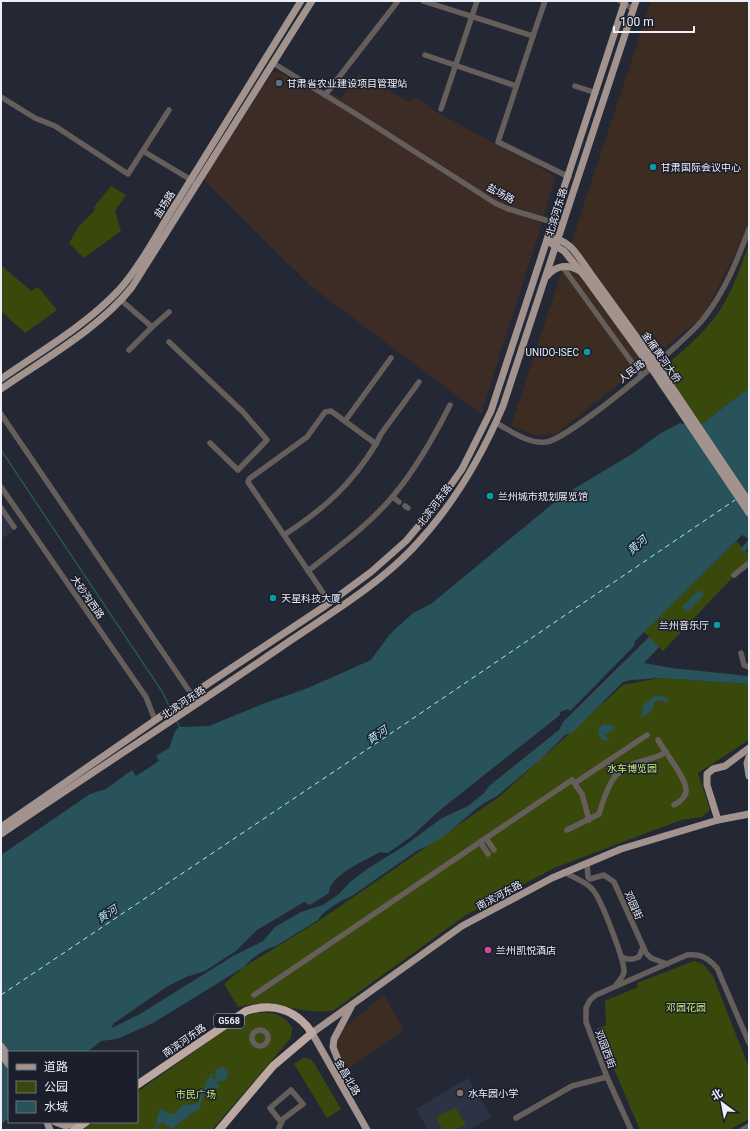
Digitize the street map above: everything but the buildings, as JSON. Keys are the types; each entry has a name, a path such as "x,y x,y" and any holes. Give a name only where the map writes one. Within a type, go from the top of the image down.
{"highway":[{"name":"南滨河东路","path":"138,1083 238,1015 255,1008 271,1007 288,1011 300,1018 312,1034 273,1066 219,1130"}],"main road":[{"name":"盐场路","path":"1,389 81,333 122,301 132,287 301,1"},
{"name":"盐场路","path":"1,379 77,327 94,314 120,289 194,182 312,1"},
{"name":"北滨河东路","path":"1,832 168,724 368,587 413,548 442,514 469,474 496,423 503,406 636,1"},
{"name":"北滨河东路","path":"1,832 18,816 162,715 362,580 406,541 438,503 462,469 491,411 552,222 569,177 623,2"},
{"path":"547,240 557,242 586,272"},
{"path":"546,276 553,270 562,266 571,267 586,272"},
{"name":"金雁黄河大侨","path":"586,272 659,368 749,502"},
{"name":"金雁黄河大侨","path":"586,272 749,513"},
{"path":"718,820 707,784 707,774 713,769 725,766 749,748"},
{"path":"749,757 747,763 749,776"},
{"name":"南滨河东路","path":"312,1034 462,926 564,872 627,847 718,820 749,814"},
{"path":"1,822 18,816"},
{"path":"340,1082 342,1070 333,1047 334,1039 345,1015 354,1003"},
{"name":"金昌北路","path":"312,1034 367,1130"},
{"path":"1,1046 8,1056"},
{"path":"1,1054 8,1064"},
{"path":"58,1123 66,1126 76,1125"}],"street":[{"path":"325,95 398,1"},
{"path":"423,1 533,36"},
{"path":"442,109 477,1"},
{"path":"545,1 498,142 569,177"},
{"path":"623,2 633,9"},
{"path":"424,56 516,86"},
{"name":"盐场路","path":"273,63 495,203 508,210 562,225"},
{"path":"575,86 596,93"},
{"path":"1,97 35,118 55,126 128,174 169,110"},
{"path":"143,151 194,182"},
{"name":"人民路","path":"496,423 524,438 535,442 546,442 557,439 641,375 678,345 704,319 736,265 749,229"},
{"path":"562,266 641,375"},
{"path":"122,301 152,327"},
{"path":"129,350 169,312"},
{"path":"169,342 243,412 267,440 238,470 210,443"},
{"path":"345,421 392,358"},
{"path":"284,535 311,518 336,497 366,461 381,434 419,382"},
{"path":"308,571 348,539 393,497 418,462 450,405"},
{"path":"330,603 248,482 248,479 307,438 325,412 331,411 376,444"},
{"path":"1,414 196,705"},
{"name":"大砂沟西路","path":"1,488 146,697 155,720"},
{"path":"393,497 399,502"},
{"path":"1,508 14,527"},
{"path":"734,576 749,563"},
{"path":"741,653 744,665 749,667"},
{"path":"575,783 647,735"},
{"path":"658,740 684,780 686,789 684,796 674,805"},
{"path":"567,830 599,814 610,780 623,769 639,762 653,760 666,752"},
{"path":"606,762 615,776"},
{"path":"254,995 572,780 582,794 589,820"},
{"path":"486,838 494,850"},
{"path":"480,842 488,854"},
{"name":"邓园街","path":"587,863 588,877 590,879 604,875 614,882 643,947 651,958 667,964"},
{"path":"564,872 593,889 622,957 623,976 616,985"},
{"path":"622,957 630,960 635,959 639,957 643,947"},
{"name":"邓园西街","path":"631,1130 607,1077 585,1015 590,1000 616,985 635,979 687,955 698,954 708,958 717,968 749,1043"},
{"path":"516,1118 572,1086 607,1077"},
{"path":"278,1130 281,1122 303,1104 291,1090 270,1108 281,1122"},
{"path":"742,1130 749,1126"}],"shaded area":[{"path":"651,1 749,1 749,223 743,239 703,317 556,434 535,435 511,426"},
{"path":"274,71 341,98 359,74 410,102 415,97 438,113 555,176 543,220 481,414 313,288 202,178"},
{"path":"1,514 13,531 1,539"},
{"path":"384,995 404,1030 348,1069 331,1038"},
{"name":"水车园小学","path":"468,1078 491,1117 469,1130 428,1130 416,1109"}],"green space":[{"path":"111,186 126,195 115,211 121,231 84,258 69,243 79,226 95,210 94,207"},
{"path":"749,244 749,388 696,428 670,388 662,392 656,382 663,377 659,371 693,341 716,316 730,292"},
{"path":"1,265 31,291 38,287 57,310 25,333 1,311"},
{"path":"736,541 749,554 749,560 663,651 644,632"},
{"name":"水车博览园","path":"660,678 749,684 749,740 698,773 710,810 702,817 681,820 554,868 466,915 334,1010 318,1012 268,1003 238,1007 224,984 244,967 320,920 499,797 623,685"},
{"name":"邓园花园","path":"694,961 703,964 713,976 749,1068 749,1119 729,1130 640,1130 597,1029 606,1025 605,1001 638,987 637,983"},
{"name":"市民广场","path":"256,1013 276,1014 288,1022 292,1027 291,1038 212,1130 82,1130 92,1123 138,1123 138,1091 246,1016"},
{"path":"304,1058 310,1059 314,1063 341,1109 327,1118 294,1064"},
{"path":"455,1107 466,1124 455,1130 443,1130 436,1118"}],"water":[{"name":"黄河","path":"749,388 749,539 742,535 635,641 634,646 570,711 568,709 560,712 560,715 440,810 412,836 388,853 380,852 341,874 331,886 329,893 310,905 304,902 257,930 236,951 205,971 186,977 168,986 113,1024 112,1028 140,1014 233,956 263,941 275,927 301,912 323,905 339,894 350,882 367,869 404,846 442,818 468,806 484,793 489,786 559,730 563,722 649,637 659,647 644,663 671,668 749,676 749,684 660,678 623,682 573,732 565,735 540,760 497,796 477,809 449,832 418,850 352,896 333,906 318,920 276,946 254,957 244,967 153,1023 117,1039 101,1041 88,1051 8,1051 8,1119 1,1124 1,855 90,794 106,789 132,770 169,748 175,731 179,727 209,726 260,705 308,688 371,660 390,634 413,613 431,604 562,496 632,454 661,433 680,423 696,428"},
{"path":"699,590 704,595 687,612 682,607"},
{"path":"655,696 662,696 670,700 666,703 659,700 654,702 652,711 641,718 643,705"},
{"path":"604,724 611,725 615,729 605,735 609,741 602,740 598,733 599,728"},
{"path":"223,1067 228,1071 227,1078 223,1081 217,1081 219,1088 210,1089 205,1092 200,1108 171,1129 163,1122 155,1127 160,1109 163,1109 166,1113 173,1114 184,1104 190,1105 199,1102 201,1091 206,1085 206,1081 210,1077 211,1073 213,1076 212,1079 216,1079 216,1070"}],"pier":[{"path":"156,756 159,761 136,776 132,770"}],"waterway":[{"path":"1,450 163,693 170,708"},
{"path":"744,549 749,543"},
{"path":"176,720 180,728"},
{"path":"147,1130 156,1128"}],"ferry route":[{"path":"1,995 735,500"}],"place":[{"name":"甘肃省农业建设项目管理站","path":"279,83"},
{"name":"甘肃国际会议中心","path":"653,167"},
{"name":"UNIDO-ISEC","path":"587,352"},
{"name":"兰州城市规划展览馆","path":"490,496"},
{"name":"天星科技大厦","path":"273,598"},
{"name":"兰州音乐厅","path":"717,625"},
{"name":"兰州凯悦酒店","path":"488,950"},
{"name":"水车园小学","path":"460,1093"}]}
